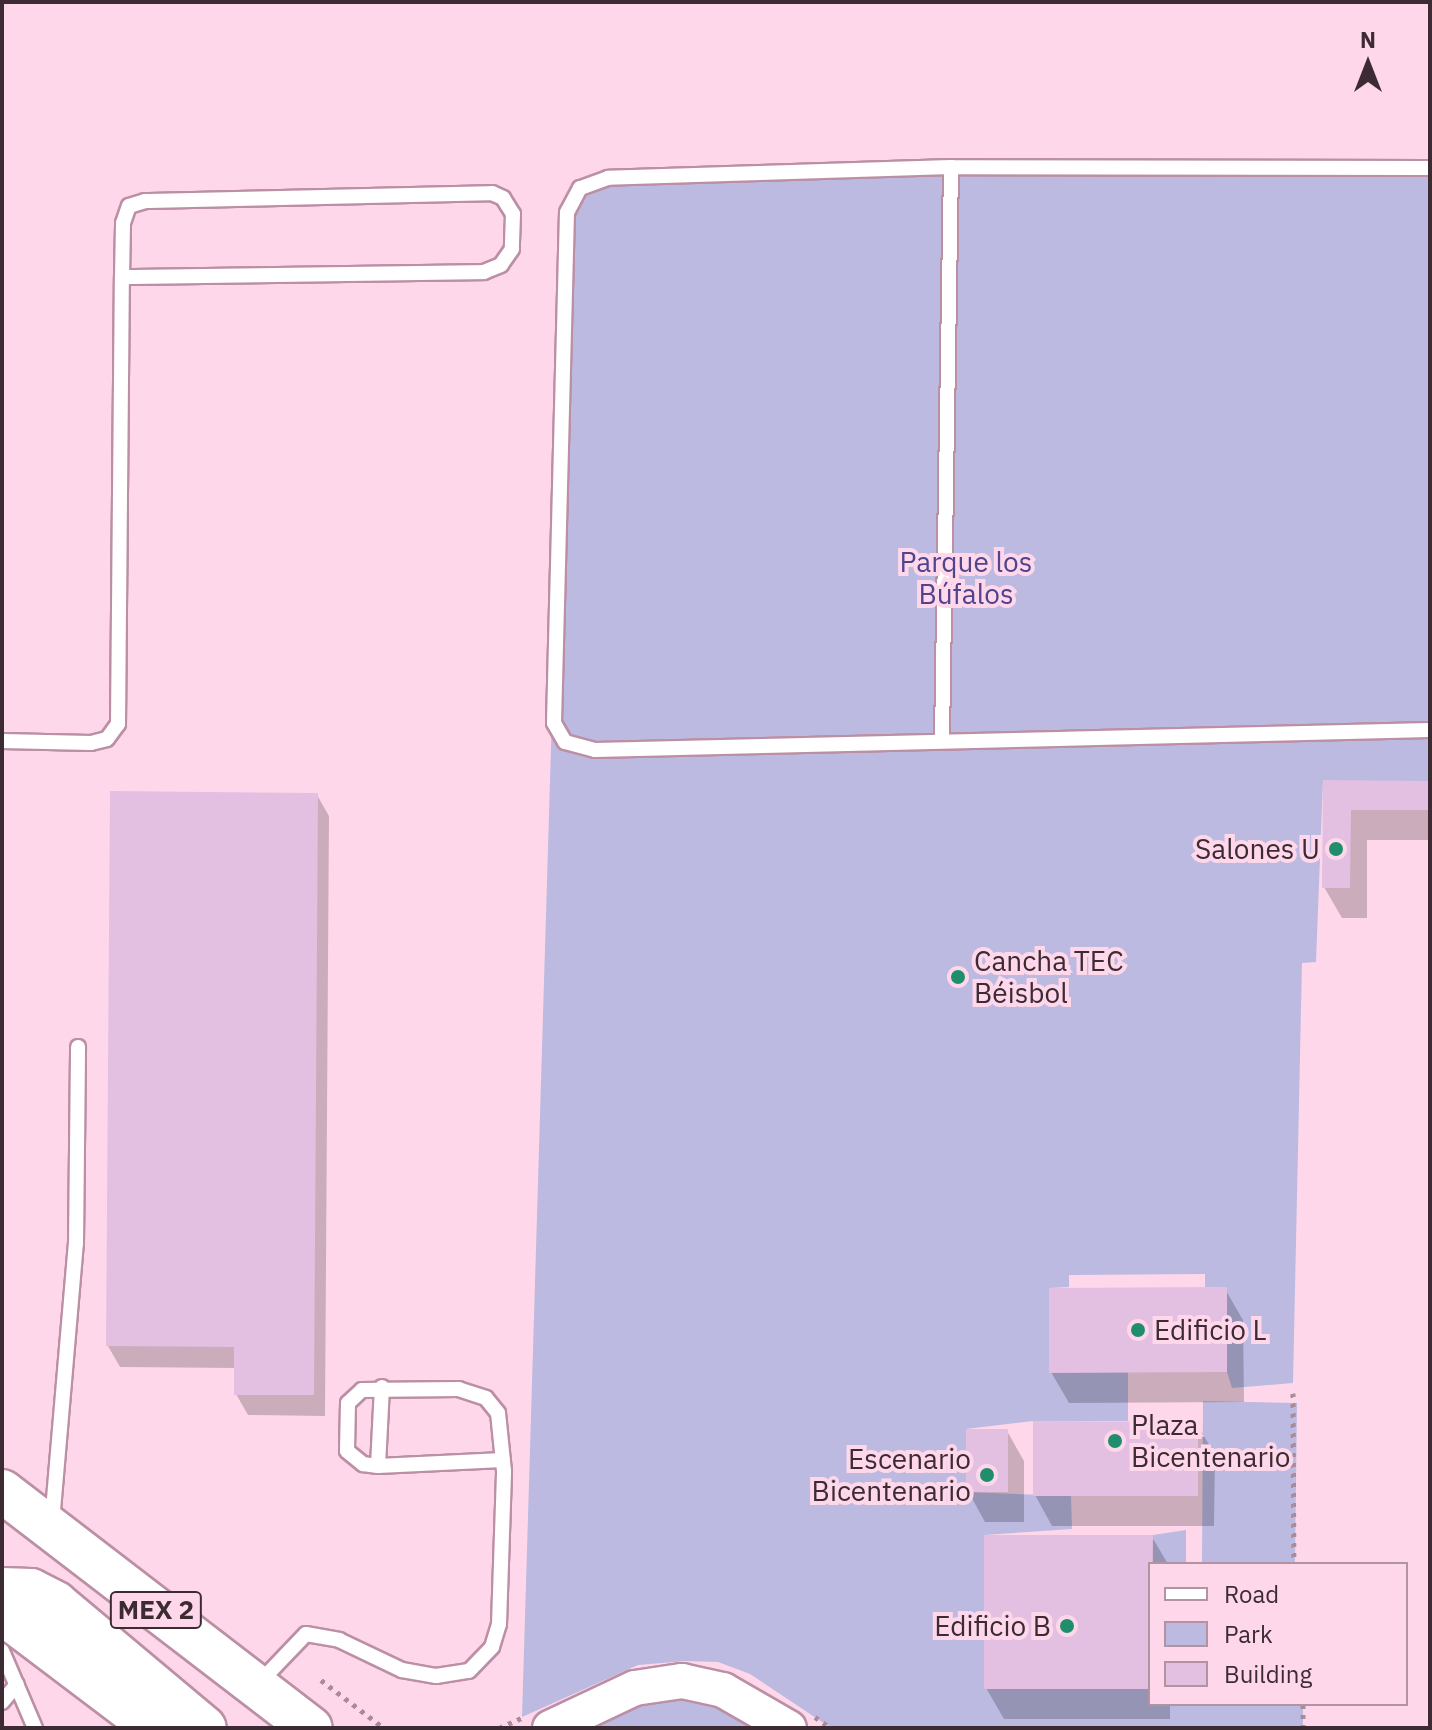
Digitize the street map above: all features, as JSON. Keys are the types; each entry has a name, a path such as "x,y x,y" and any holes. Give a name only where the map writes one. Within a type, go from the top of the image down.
{"main road":[{"name":"MEX 2","path":"2,1491 311,1728"},
{"path":"2,1589 31,1590 56,1603 205,1728"},
{"path":"2,1613 154,1728"}],"street":[{"path":"554,1727 635,1688 682,1681 723,1690 789,1728"}],"lane":[{"path":"942,739 951,167"},
{"path":"1430,168 951,167 608,178 580,188 567,212 554,723 565,742 595,750 942,739 1430,730"},
{"path":"2,741 91,743 107,739 118,724 122,277 123,223 129,206 145,201 492,193 513,214 512,249 501,265 484,272 122,277"},
{"path":"52,1530 76,1244 78,1047"},
{"path":"257,1686 306,1634 339,1640 402,1670 436,1676 469,1671 484,1660 499,1624 503,1460 498,1413 486,1398 459,1389 382,1387 354,1394 345,1432 352,1458 378,1466 503,1460"},
{"path":"378,1466 382,1387"},
{"path":"2,1651 35,1728"},
{"path":"2,1702 17,1684"}],"path":[{"path":"1293,1393 1294,1562"},
{"path":"321,1680 384,1728"},
{"path":"1303,1706 1303,1728"}],"green space":[{"name":"Parque los Búfalos","path":"1430,168 1430,781 1323,781 1316,962 1302,963 1293,1383 1232,1388 1227,1372 1227,1287 1205,1287 1205,1274 1069,1275 1069,1287 1049,1288 1049,1372 1128,1372 1128,1421 1033,1421 966,1429 966,1492 1071,1496 1072,1529 984,1535 984,1689 1148,1689 1148,1706 1303,1706 1303,1728 831,1728 750,1674 718,1662 686,1661 638,1665 522,1717 567,212 572,200 608,178"},
{"path":"1203,1401 1297,1403 1295,1562 1202,1562"},
{"path":"1186,1530 1186,1562 1153,1562 1153,1535"},
{"path":"677,1693 742,1711 765,1728 567,1728 568,1719"}],"building":[{"name":"Salones U","path":"1323,780 1430,781 1430,810 1351,810 1350,888 1322,888"},
{"path":"110,791 318,793 314,1395 234,1395 234,1347 106,1346"},
{"name":"Edificio L","path":"1227,1287 1227,1372 1049,1373 1049,1288"},
{"name":"Plaza Bicentenario","path":"1033,1421 1198,1422 1198,1496 1033,1496"},
{"name":"Escenario Bicentenario","path":"966,1429 1008,1429 1008,1492 966,1492"},
{"name":"Edificio B","path":"984,1535 1153,1535 1152,1562 1148,1562 1148,1689 984,1689"}],"place":[{"name":"Salones U","path":"1336,849"},
{"name":"Cancha TEC Béisbol","path":"958,977"},
{"name":"Edificio L","path":"1138,1330"},
{"name":"Plaza Bicentenario","path":"1115,1441"},
{"name":"Escenario Bicentenario","path":"987,1475"},
{"name":"Edificio B","path":"1067,1626"}]}
